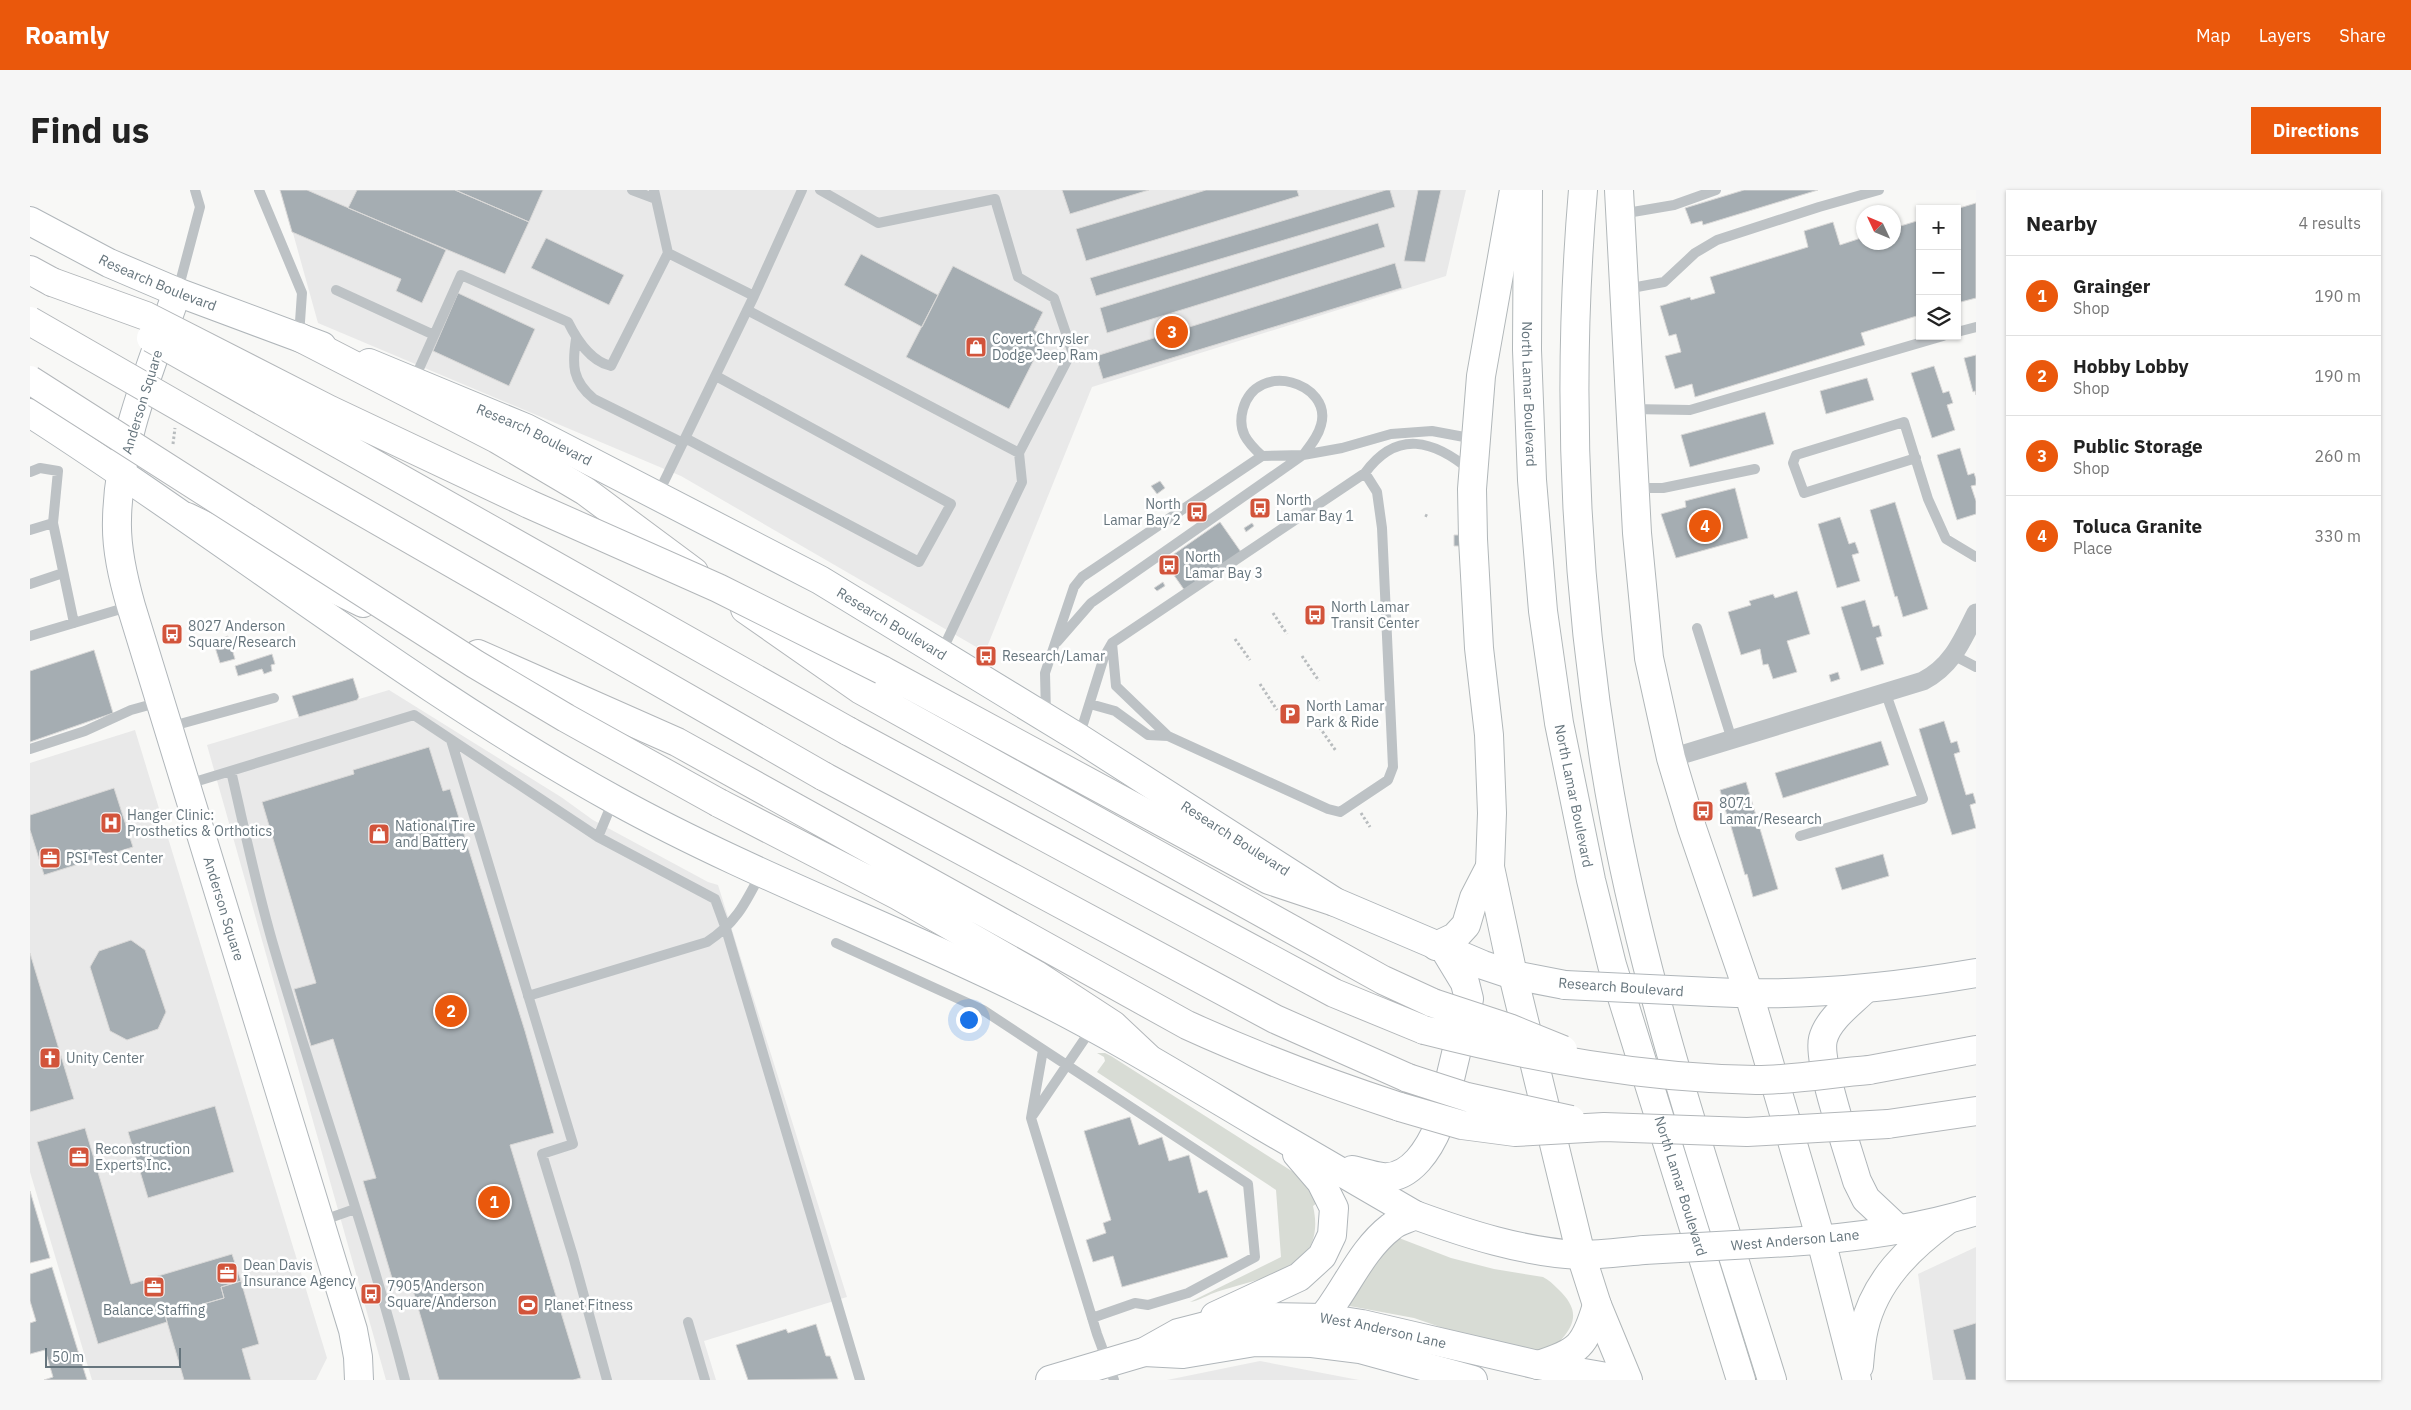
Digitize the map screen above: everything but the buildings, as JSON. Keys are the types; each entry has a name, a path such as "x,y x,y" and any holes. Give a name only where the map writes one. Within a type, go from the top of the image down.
{"main road":[{"path":"1514,190 1485,350 1473,473 1473,546 1492,813 1490,867 1513,975 1581,1255 1597,1306 1628,1380"},
{"name":"North Lamar Boulevard","path":"1528,190 1527,350 1532,480 1543,611 1559,723 1591,880 1612,965 1741,1380"},
{"path":"1583,190 1575,353 1577,477 1585,605 1606,768 1615,822 1646,962 1708,1175 1772,1380"},
{"path":"1619,202 1635,488 1649,658 1671,758 1692,828 1749,994 1822,1240 1857,1380"},
{"name":"Research Boulevard","path":"30,221 109,262 177,292 414,380 526,428 658,495 820,580 1079,738 1335,902 1440,948 1513,975 1565,985 1749,994"},
{"path":"41,276 146,316 330,410 529,504 726,592 882,670 1269,880 1335,902"},
{"path":"41,276 848,731 1334,993 1424,1030 1509,1052 1613,1070 1757,1080 1869,1070 1976,1050"},
{"name":"Anderson Square","path":"177,292 134,418 122,472 116,520 119,556 161,702 353,1330 358,1357 359,1380"},
{"path":"30,321 823,776 1275,1020 1408,1078 1467,1097 1604,1127"},
{"path":"299,338 497,439 585,491 783,638 860,690 1375,976 1433,1003 1508,1028 1613,1070"},
{"path":"30,380 475,664 566,718 719,803 899,896 1038,976 1113,1025 1148,1058"},
{"path":"30,413 122,472 398,665 504,734 614,799 761,873 1031,995 1148,1058 1415,1215 1458,1231 1524,1247 1553,1253 1581,1255"},
{"path":"187,517 324,585 572,697 678,742 1187,1025 1250,1053 1324,1082 1462,1125 1515,1132 1604,1127 1747,1132 1888,1124 1976,1111"},
{"path":"1326,1163 1383,1177 1393,1176 1422,1158 1433,1141 1469,999 1465,983 1440,948 1455,937 1466,925 1474,898 1490,867"},
{"path":"1749,994 1865,989 1976,973"},
{"path":"1865,989 1833,1021 1823,1038 1822,1060 1857,1181 1866,1199 1899,1230"},
{"path":"1178,1333 1299,1277 1322,1256 1332,1235 1334,1208 1322,1182 1278,1135"},
{"name":"West Anderson Lane","path":"1581,1255 1822,1240 1899,1230 1946,1220 1976,1211"},
{"path":"1282,1342 1309,1332 1324,1318 1369,1248 1392,1225 1415,1215"},
{"path":"1857,1380 1864,1328 1875,1295 1895,1266 1923,1238 1946,1220"},
{"path":"1538,1365 1565,1356 1579,1346 1589,1333 1597,1306"},
{"name":"West Anderson Lane","path":"1050,1380 1110,1372 1178,1333 1221,1322 1268,1317 1324,1318 1417,1335 1538,1365 1624,1380"},
{"path":"1282,1342 1360,1350 1473,1380"},
{"name":"West Anderson Lane","path":"1144,1352 1183,1354 1247,1343 1282,1342"}],"street":[{"path":"1671,758 1886,694 1939,673 1953,655 1976,613"}],"lane":[{"path":"177,292 200,207 195,190"},
{"path":"259,190 302,293 299,338"},
{"path":"414,380 461,275 568,322 576,339 596,360 611,366 614,364 668,253 655,195 632,190"},
{"path":"658,495 754,296 802,190"},
{"path":"820,190 878,223 994,199 1018,277 1054,298 1072,351 1020,453 1022,482 941,653"},
{"path":"1619,202 1674,204 1716,190"},
{"path":"1624,289 1664,282 1695,253 1717,240 1879,190"},
{"path":"668,253 754,296"},
{"path":"336,290 434,335"},
{"path":"747,310 1020,453"},
{"path":"1961,331 1976,327"},
{"path":"576,339 572,362 584,391 594,399 684,441 919,562 951,504 716,376"},
{"path":"1630,409 1690,410 1929,340"},
{"path":"1056,643 1091,603 1302,455 1314,440 1322,424 1321,409 1312,394 1301,385 1286,380 1268,382 1254,390 1245,402 1241,417 1242,432 1247,442 1262,456"},
{"path":"1916,458 1804,493 1793,463 1796,455 1904,422 1916,458 1928,499 1946,539 1976,557"},
{"path":"1046,718 1045,673 1056,643 1062,617 1074,587 1082,577 1262,456 1302,455 1342,448 1391,434 1432,431 1475,439"},
{"path":"1079,738 1104,657 1112,643 1365,473 1375,459 1392,447 1408,442 1442,450 1456,458 1473,473"},
{"path":"30,472 40,468 58,472 53,523 74,623"},
{"path":"1635,488 1663,488 1755,469"},
{"path":"1112,643 1116,686 1168,736 1328,809 1340,812 1388,780 1393,766 1382,528 1377,492 1365,473"},
{"path":"30,530 53,523"},
{"path":"30,584 63,573"},
{"path":"30,636 132,606"},
{"path":"1697,628 1732,740"},
{"path":"1953,655 1976,667"},
{"path":"1800,836 1923,799 1886,694"},
{"path":"169,727 274,698"},
{"path":"30,749 85,731 131,710 161,702"},
{"path":"1090,704 1115,711 1148,735 1168,736"},
{"path":"186,784 414,715 598,837 715,899 726,929 860,1380"},
{"path":"451,740 573,1144 542,1154 584,1293 607,1380"},
{"path":"232,771 261,903 355,1209 405,1380"},
{"path":"598,837 614,799"},
{"path":"528,996 707,942 726,929 744,905 761,873"},
{"path":"836,943 983,1010 1043,1050 1068,1064 1248,1184 1255,1257 1188,1293 1148,1305 1136,1304 1092,1318"},
{"path":"1031,1118 1092,1028"},
{"path":"1043,1050 1031,1118 1110,1372"},
{"path":"320,1221 355,1209"},
{"path":"688,1322 705,1380"}],"path":[{"path":"1273,613 1287,634"},
{"path":"1236,639 1250,660"},
{"path":"1302,656 1319,681"},
{"path":"1260,684 1277,710"},
{"path":"1311,715 1336,751"}],"shaded area":[{"path":"281,190 1466,190 1446,276 1092,387 985,652 681,476 318,323"},
{"path":"389,690 561,797 593,820 708,882 718,885 847,1297 704,1341 716,1380 386,1380 207,745"},
{"path":"135,730 327,1358 316,1380 92,1380 30,1172 30,763"},
{"path":"1097,1053 1105,1053 1111,1056 1298,1175 1308,1186 1317,1203 1313,1206 1315,1229 1310,1246 1299,1260 1284,1270 1267,1277 1190,1302 1281,1257 1276,1190 1097,1072 1105,1061 1104,1057"},
{"path":"1399,1238 1451,1258 1494,1269 1547,1279 1565,1296 1572,1309 1573,1315 1570,1328 1559,1342 1562,1346 1545,1353 1475,1339 1414,1318 1344,1305 1393,1239"},
{"path":"1976,1247 1976,1380 1933,1380 1918,1274"},
{"path":"1260,1361 1359,1380 1167,1380"}],"place":[{"name":"Public Storage","path":"1172,332"},
{"name":"Covert Chrysler Dodge Jeep Ram","path":"976,347"},
{"name":"North Lamar Bay 1","path":"1260,508"},
{"name":"North Lamar Bay 2","path":"1197,512"},
{"name":"Toluca Granite","path":"1705,526"},
{"name":"North Lamar Bay 3","path":"1169,565"},
{"name":"North Lamar Transit Center","path":"1315,615"},
{"name":"8027 Anderson Square/Research","path":"172,634"},
{"name":"Research/Lamar","path":"986,656"},
{"name":"North Lamar Park & Ride","path":"1290,714"},
{"name":"8071 Lamar/Research","path":"1703,811"},
{"name":"Hanger Clinic: Prosthetics & Orthotics","path":"111,823"},
{"name":"National Tire and Battery","path":"379,834"},
{"name":"PSI Test Center","path":"50,858"},
{"name":"Hobby Lobby","path":"451,1011"},
{"name":"Unity Center","path":"50,1058"},
{"name":"Reconstruction Experts Inc.","path":"79,1157"},
{"name":"Grainger","path":"494,1202"},
{"name":"Dean Davis Insurance Agency","path":"227,1273"},
{"name":"Balance Staffing","path":"154,1287"},
{"name":"7905 Anderson Square/Anderson","path":"371,1294"},
{"name":"Planet Fitness","path":"528,1305"}]}
